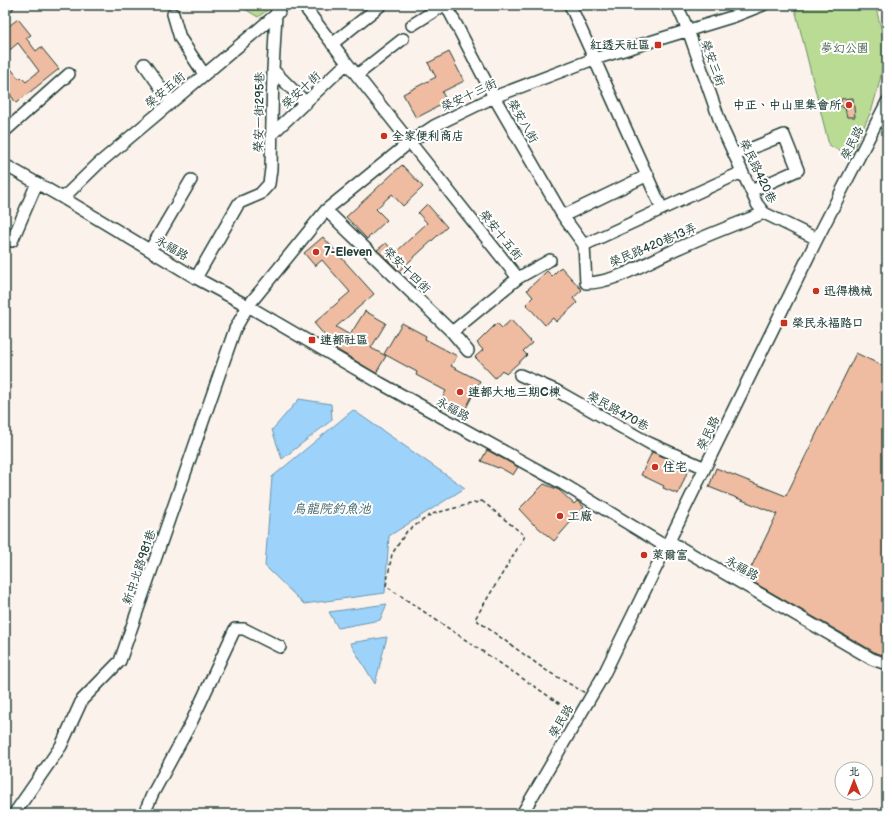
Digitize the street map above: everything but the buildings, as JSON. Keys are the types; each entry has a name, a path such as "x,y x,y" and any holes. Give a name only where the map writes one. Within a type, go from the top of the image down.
{"street":[{"name":"榮安五街","path":"63,198 98,164 172,102 278,9 287,5"},
{"name":"榮安十五街","path":"303,5 332,44 518,278 452,332"},
{"path":"332,44 381,5"},
{"path":"412,24 445,5"},
{"name":"榮安八街","path":"445,5 494,97 562,216 584,245"},
{"path":"570,5 648,175 662,209"},
{"name":"榮安三街","path":"677,5 688,30 723,130"},
{"name":"榮安十三街","path":"248,306 326,210 410,142 434,126 494,97 595,58 688,30 734,10 759,6"},
{"name":"榮安一街295巷","path":"196,278 239,203 260,194 269,184 271,169 273,70 278,9"},
{"path":"173,14 180,38 204,74"},
{"path":"357,75 403,39"},
{"name":"榮安十街","path":"271,135 347,63"},
{"path":"144,64 172,102"},
{"path":"273,70 306,103"},
{"path":"5,131 69,74"},
{"name":"榮民路","path":"522,814 603,676 817,239 887,102"},
{"name":"榮民路420巷","path":"723,130 757,204 764,213 817,239"},
{"path":"735,155 784,135 798,170 751,191"},
{"name":"永福路","path":"5,165 196,278 248,306 380,383 564,484 665,546 669,541 872,659 887,664"},
{"path":"584,245 742,172"},
{"path":"562,216 648,175"},
{"path":"150,250 191,180"},
{"path":"12,241 37,183"},
{"name":"榮安十四街","path":"326,210 452,332 468,351"},
{"name":"榮民路420巷13弄","path":"584,245 586,283 595,283 617,276 674,250 764,213"},
{"path":"518,278 550,260"},
{"name":"新中北路981巷","path":"14,814 61,746 82,700 120,661 235,329 248,306"},
{"name":"榮民路470巷","path":"520,375 556,391 648,443 705,468"},
{"path":"144,814 152,795 191,723 235,629 244,629 280,647"}],"path":[{"path":"482,501 525,536 475,619 547,670 588,694 575,714 386,586 392,554 407,530 432,514 482,501"}],"green space":[{"path":"240,5 271,5 270,8 258,17"},
{"name":"夢幻公園","path":"794,5 875,5 886,46 880,80 872,109 850,157 829,145"}],"water":[{"path":"299,399 331,404 332,420 282,459 272,430"},
{"name":"烏龍院釣魚池","path":"353,410 465,488 389,536 385,593 304,604 265,566 272,477"},
{"path":"387,604 380,620 338,628 329,612"},
{"path":"387,637 375,684 350,643"}],"place":[{"name":"紅透天社區","path":"658,45"},
{"name":"中正、中山里集會所","path":"849,105"},
{"name":"全家便利商店","path":"384,136"},
{"name":"7-Eleven","path":"316,252"},
{"name":"迅得機械","path":"816,291"},
{"name":"榮民永褔路口","path":"784,323"},
{"name":"連都社區","path":"312,340"},
{"name":"連都大地三期C棟","path":"460,392"},
{"name":"住宅","path":"655,467"},
{"name":"工廠","path":"560,516"},
{"name":"萊爾富","path":"644,555"}]}
